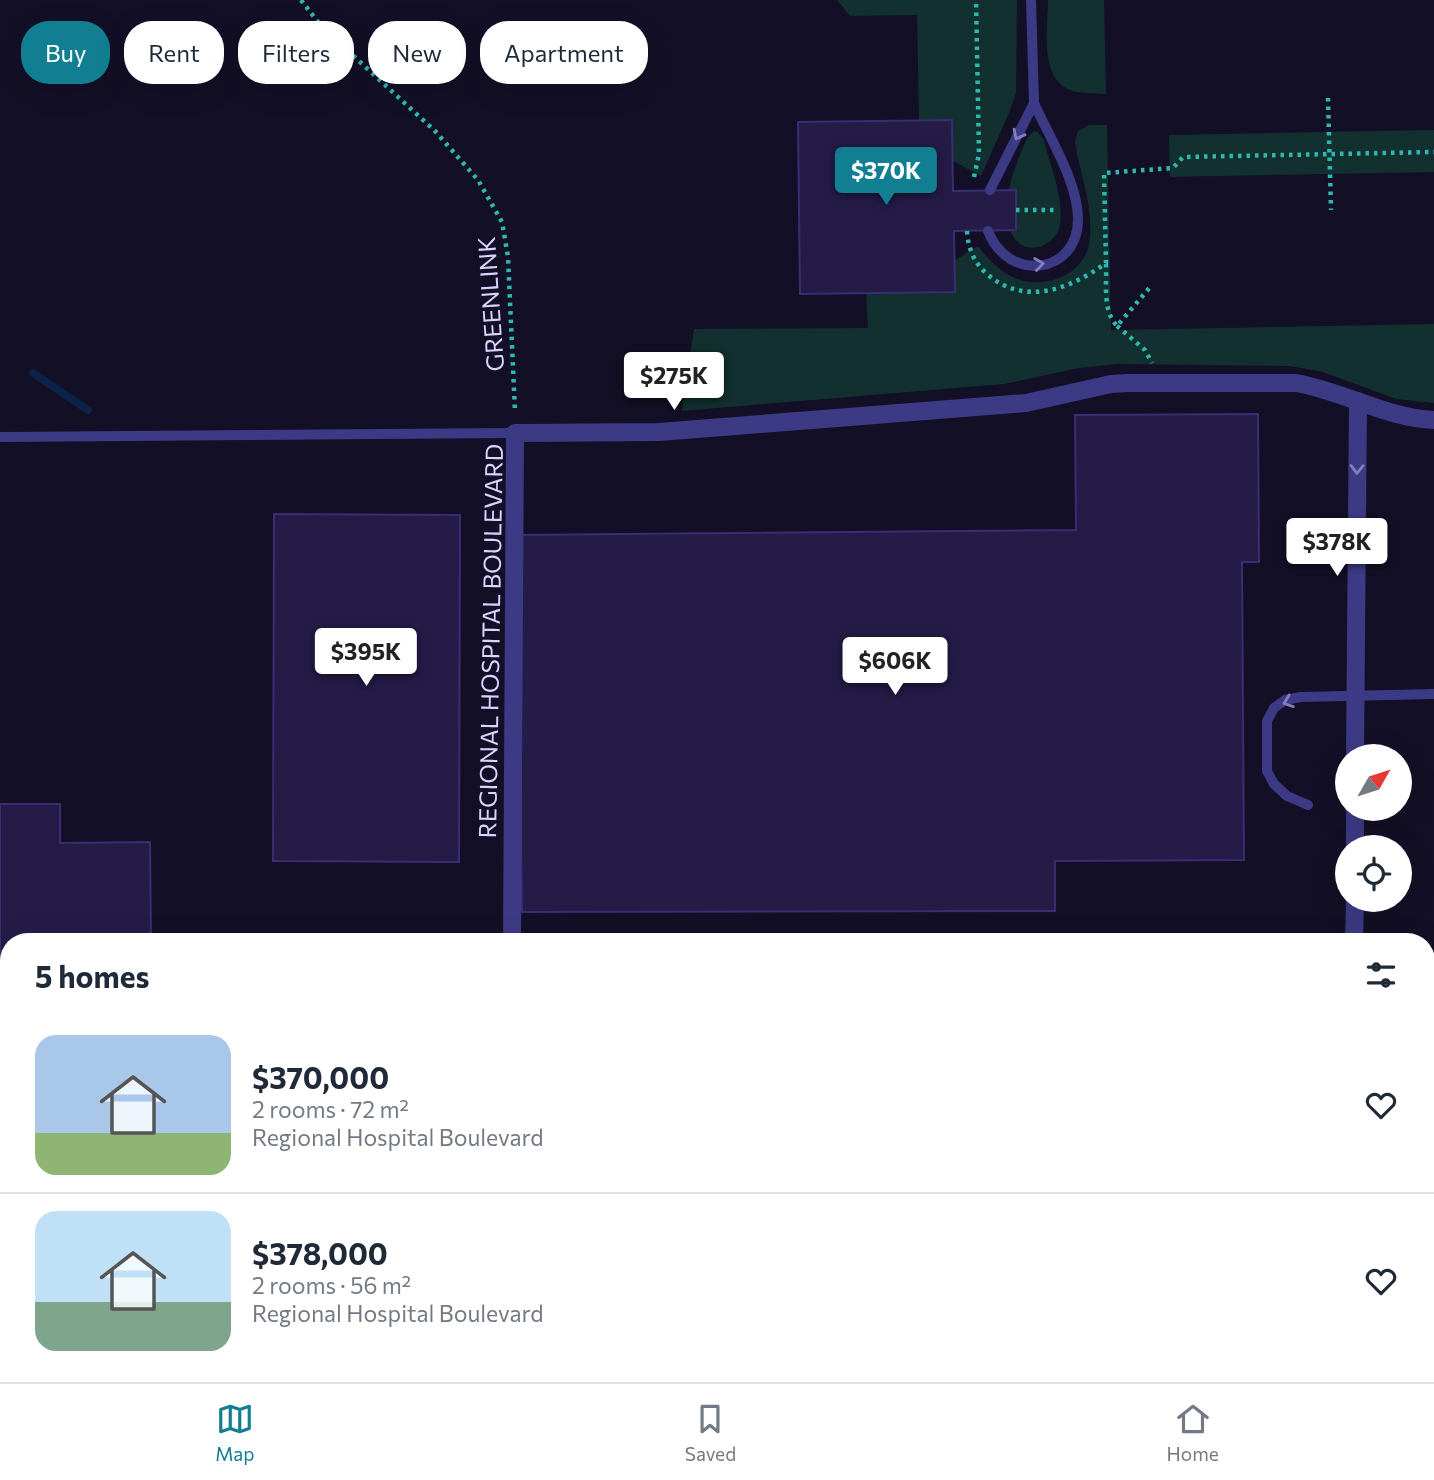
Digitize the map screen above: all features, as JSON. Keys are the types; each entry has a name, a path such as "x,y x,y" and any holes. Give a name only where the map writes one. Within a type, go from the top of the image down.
{"street":[{"name":"REGIONAL HOSPITAL BOULEVARD","path":"512,933 515,433 659,432 744,426 1026,403 1111,384 1159,383 1296,383 1313,386 1395,414 1434,420"},
{"path":"1355,744 1358,401"},
{"path":"1354,933 1355,912"}],"lane":[{"path":"988,231 993,244 1002,255 1017,264 1027,266 1041,266 1052,262 1067,251 1075,239 1077,210 1072,187 1034,103 1031,0"},
{"path":"990,190 1034,103"},
{"path":"0,438 515,433"},
{"path":"1308,806 1287,796 1274,784 1267,771 1267,721 1274,708 1285,699 1301,697 1434,694"}],"path":[{"name":"GREENLINK","path":"301,0 321,26 435,131 478,180 502,222 508,257 515,433"},
{"path":"974,178 979,154 976,0"},
{"path":"1328,98 1331,210"},
{"path":"1159,383 1145,350 1117,326 1107,307 1104,173 1173,169 1183,157 1434,152"},
{"path":"967,231 974,258 983,271 995,281 1024,292 1038,293 1066,286 1106,263"},
{"path":"1117,326 1151,286"}],"green space":[{"path":"837,0 1017,0 1016,93 981,176 953,161 952,120 919,121 917,15 850,16"},
{"path":"1048,0 1104,0 1106,94 1073,91 1062,85 1054,76 1047,52"},
{"path":"1089,125 1107,125 1111,330 1434,324 1434,403 1396,399 1323,372 1290,366 1118,364 1079,368 1004,384 682,411 694,329 868,328 866,293 954,261 978,246 999,269 1015,278 1049,281 1070,272 1079,265 1089,244 1089,205 1075,142 1078,131"},
{"path":"1434,130 1434,172 1170,177 1169,135"},
{"path":"1034,131 1044,140 1061,214 1058,232 1047,243 1033,248 1019,243 1013,236 1007,219 1007,209 1014,171 1026,142"}],"building":[{"path":"952,120 953,191 1016,190 1016,230 954,231 955,292 800,294 798,122"},
{"path":"1258,414 1259,562 1242,562 1244,860 1055,861 1055,911 522,912 517,535 1076,530 1075,415"},
{"path":"274,514 460,515 459,862 273,861"},
{"path":"0,804 60,804 60,843 150,842 151,933 0,933"}],"waterway":[{"path":"33,373 88,410"}]}
